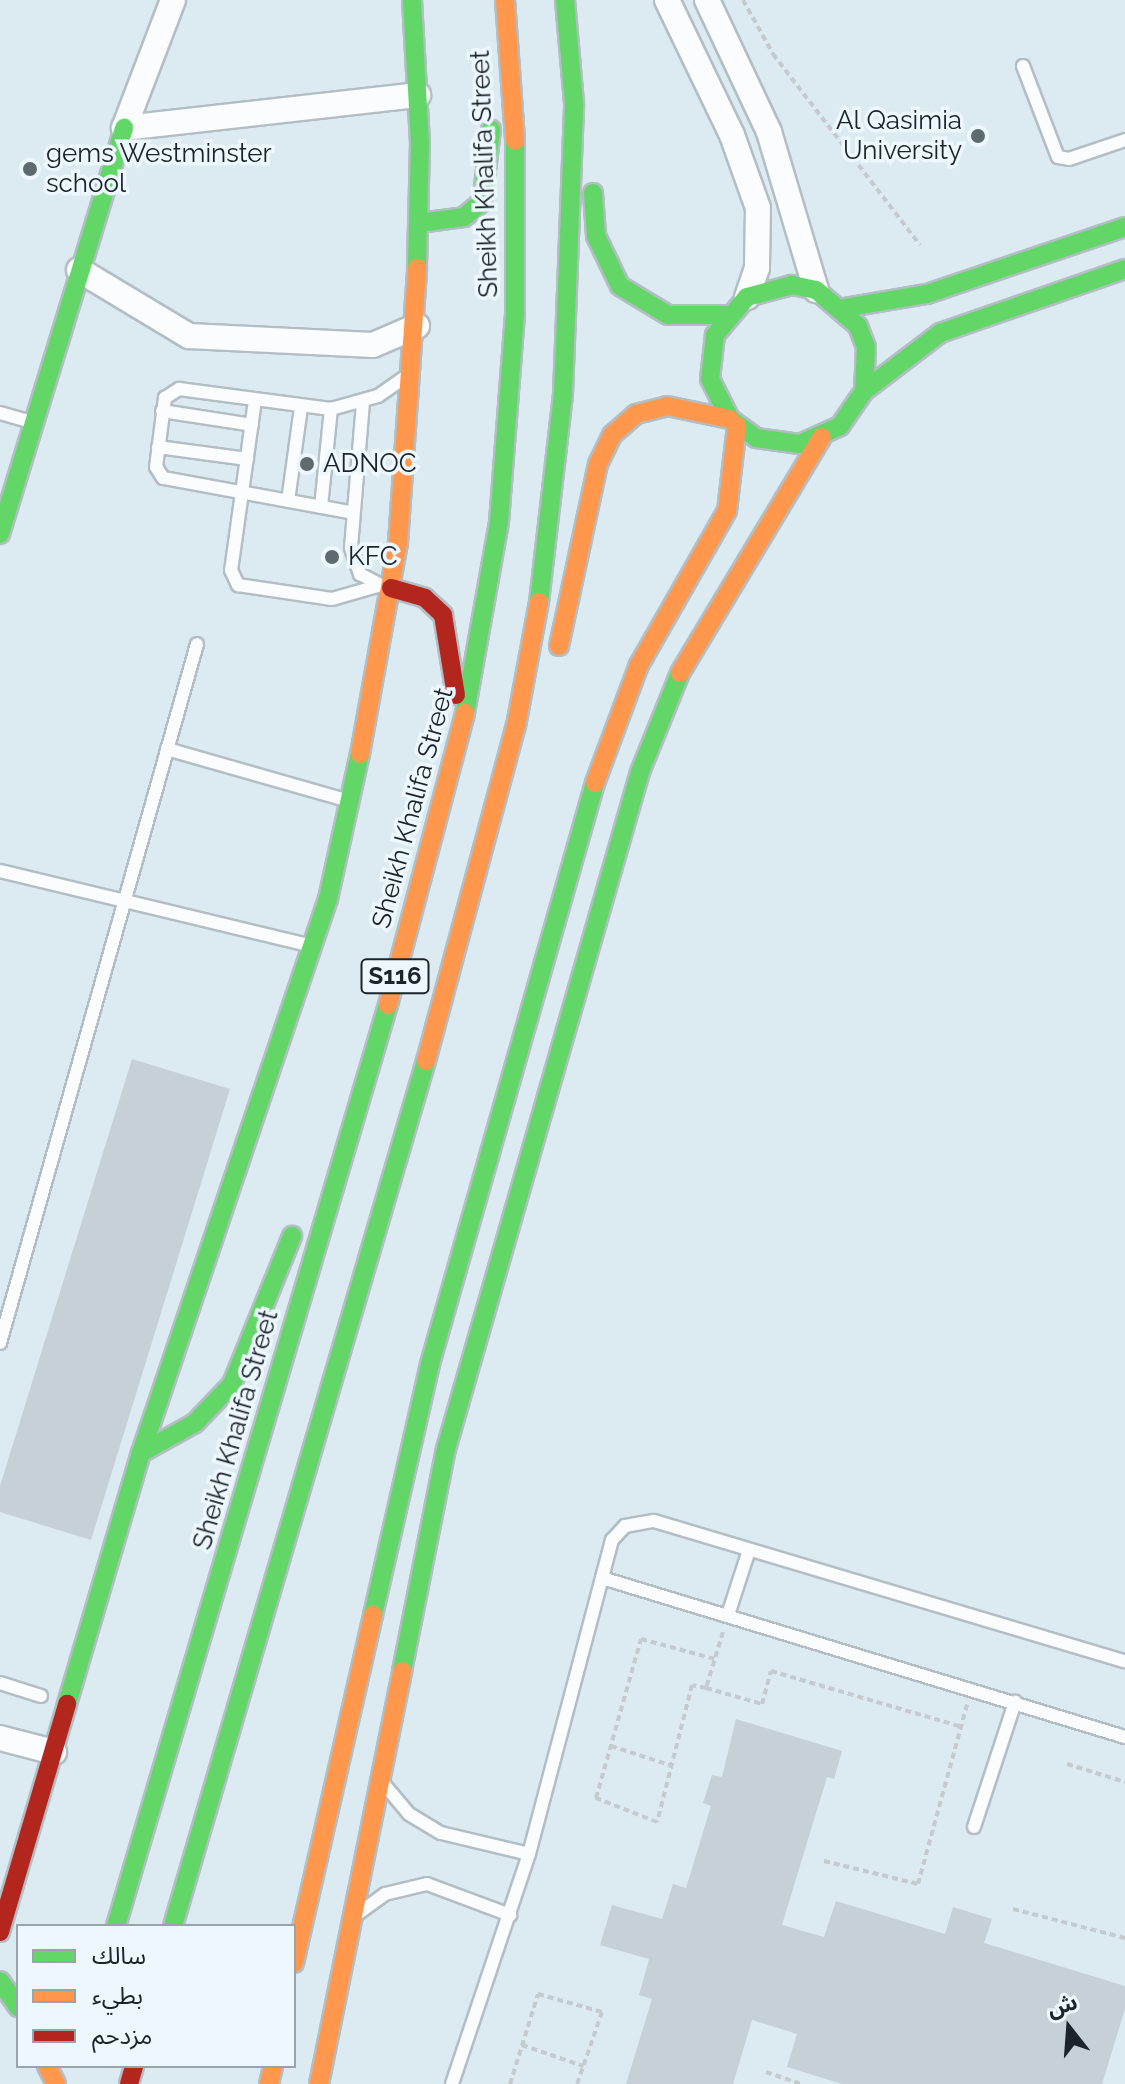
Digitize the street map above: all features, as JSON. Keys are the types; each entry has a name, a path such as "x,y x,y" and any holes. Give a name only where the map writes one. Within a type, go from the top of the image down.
{"main road":[{"path":"0,1932 4,1897 54,1752 141,1453 312,946 352,801 386,587 415,367 419,223 418,95 412,0"},
{"name":"Sheikh Khalifa Street","path":"117,1924 258,1458 335,1169 430,861 460,741 491,577 511,389 518,237 505,0"},
{"name":"S116","path":"174,1924 504,779 534,633 555,480 569,307 574,103 565,0"},
{"path":"419,223 464,217 482,202 494,116 509,76"},
{"path":"574,103 590,158 596,236 620,286 668,315 726,315"},
{"path":"0,534 8,481 34,423 124,128"},
{"path":"844,308 927,294 1125,227"},
{"path":"555,666 598,464 612,435 636,414 667,406 733,422 778,444 822,437 840,426 864,391 940,333 1125,269"},
{"path":"296,1954 430,1364 604,754 639,665 727,511 733,422 710,379 709,356 726,315 747,297 792,285 816,290 844,308 866,347 864,391"},
{"path":"319,2084 347,1923 446,1449 651,740 676,679 822,437"},
{"path":"386,587 425,598 449,627 460,741"},
{"path":"504,779 543,707"},
{"path":"141,1453 195,1423 232,1384 303,1209 335,1169"},
{"path":"430,1364 441,1359 451,1370 446,1449"},
{"path":"0,1981 16,2004"}],"street":[{"path":"173,0 124,128 418,95"},
{"path":"667,0 732,135 758,208 757,268 747,297"},
{"path":"707,0 769,132 816,290"},
{"path":"79,270 189,336 373,345 417,326"},
{"path":"0,1738 54,1752"}],"lane":[{"path":"1023,66 1058,157 1069,159 1125,140"},
{"path":"349,512 163,478 156,467 165,398 179,389 331,409 363,402 392,388 415,367"},
{"path":"255,400 231,570 244,589 332,599 386,587"},
{"path":"363,402 349,512 355,566 366,580 386,587"},
{"path":"288,501 301,407"},
{"path":"321,507 331,409"},
{"path":"162,411 252,425"},
{"path":"0,413 34,423"},
{"path":"158,447 247,459"},
{"path":"0,1343 197,644"},
{"path":"167,749 352,801"},
{"path":"0,871 312,946"},
{"path":"452,2084 529,1854 602,1578 618,1532 643,1520 1125,1661"},
{"path":"728,1615 749,1550"},
{"path":"602,1578 1125,1737"},
{"path":"0,1683 41,1696"},
{"path":"974,1827 1015,1702"},
{"path":"377,1774 409,1814 441,1833 529,1854"},
{"path":"347,1923 385,1894 427,1884 510,1915"}],"path":[{"path":"743,0 773,54 920,245"},
{"path":"706,1688 728,1615"},
{"path":"715,1659 641,1639 596,1798 657,1822 692,1685 762,1704 771,1671 962,1727"},
{"path":"824,1861 918,1884 972,1688"},
{"path":"611,1746 670,1765"},
{"path":"1067,1764 1125,1782"},
{"path":"1013,1909 1125,1938"},
{"path":"510,2084 538,1994 602,2012 577,2084"},
{"path":"522,2045 583,2066"},
{"path":"766,2072 800,2084"}],"building":[{"path":"132,1059 230,1089 91,1540 0,1512 0,1486"},
{"path":"736,1719 842,1751 834,1779 827,1777 782,1925 824,1937 836,1901 945,1934 953,1907 992,1919 984,1943 1125,1986 1125,2009 1102,2084 842,2084 787,2067 797,2034 752,2020 733,2084 626,2084 652,1999 639,1995 649,1959 600,1945 612,1905 662,1919 673,1884 686,1888 711,1806 703,1803 712,1775 722,1777"}],"traffic: fast":[{"path":"412,0 420,143 417,268"},
{"path":"539,602 563,394 574,103 565,0"},
{"path":"0,534 124,128"},
{"path":"419,223 464,217 482,202 491,130"},
{"path":"465,713 499,522 515,313 515,141"},
{"path":"593,193 596,236 620,286 668,315 726,315"},
{"path":"844,308 927,294 1125,227"},
{"path":"864,391 866,347 858,326 816,290 792,285 747,297 715,335 710,379 730,419 756,438 800,444 840,426 864,391 940,333 1125,269"},
{"path":"402,1671 446,1449 640,772 680,673"},
{"path":"67,1704 141,1453 328,899 360,754"},
{"path":"373,1615 430,1364 595,783"},
{"path":"117,1924 388,1005"},
{"path":"174,1924 426,1061"},
{"path":"141,1453 195,1423 232,1384 292,1236"},
{"path":"0,1981 16,2004"}],"traffic: slow":[{"path":"505,0 515,141"},
{"path":"360,754 398,543 417,268"},
{"path":"559,646 598,464 612,435 636,414 667,406 730,419"},
{"path":"595,783 639,665 727,511 737,426"},
{"path":"680,673 822,437"},
{"path":"426,1061 516,726 539,602"},
{"path":"388,1005 465,713"},
{"path":"296,1954 373,1615"},
{"path":"319,2084 402,1671"},
{"path":"48,2068 56,2084"},
{"path":"269,2084 273,2068"}],"traffic: jam":[{"path":"391,588 425,598 443,615 456,695"},
{"path":"0,1932 67,1704"},
{"path":"129,2084 133,2068"}],"place":[{"name":"Al Qasimia University","path":"978,136"},
{"name":"gems Westminster school","path":"30,169"},
{"name":"ADNOC","path":"307,464"},
{"name":"KFC","path":"332,557"}]}
